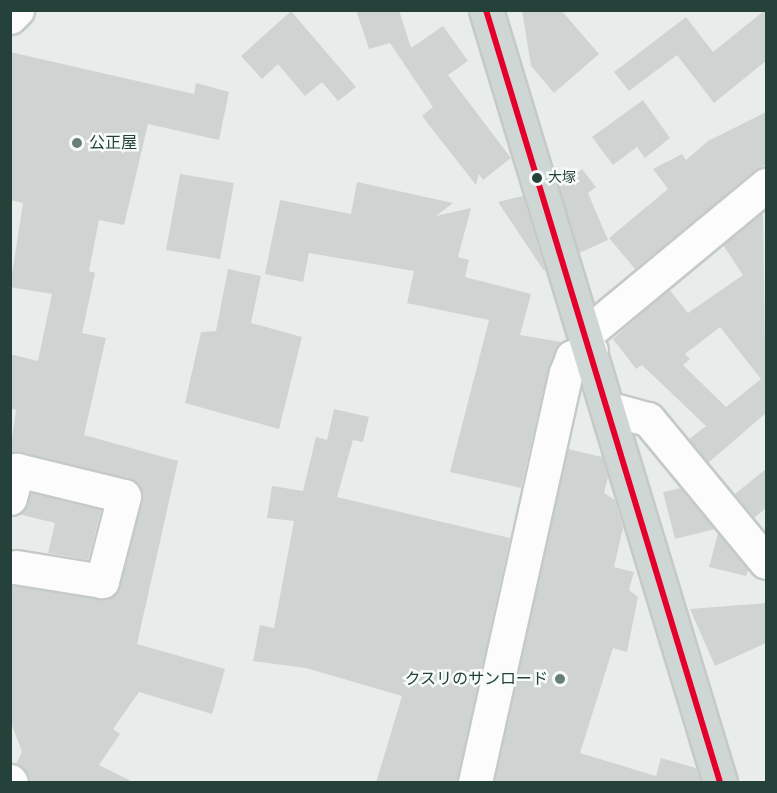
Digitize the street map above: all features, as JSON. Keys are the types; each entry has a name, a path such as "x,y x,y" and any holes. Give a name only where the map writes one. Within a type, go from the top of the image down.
{"main road":[{"path":"486,10 610,409 720,783"}],"street":[{"path":"10,17 17,10"},
{"path":"475,783 566,373 572,357 766,185"},
{"path":"610,409 648,419 766,562"},
{"path":"10,498 17,470 124,496 102,581 12,570"}],"building":[{"path":"356,10 399,10 411,48 443,26 468,61 448,75 511,158 483,180 479,174 476,185 422,116 433,107 390,43 369,49"},
{"path":"522,10 561,10 599,54 554,93 531,66"},
{"path":"765,10 766,61 714,103 677,55 629,91 614,72 686,17 713,52"},
{"path":"291,11 356,87 338,101 322,82 305,96 278,64 262,79 241,56"},
{"path":"10,52 194,94 196,83 229,92 219,140 148,124 124,225 99,220 89,271 95,273 82,333 106,338 84,435 178,461 137,644 225,669 212,714 139,692 113,729 120,734 99,765 135,783 29,783 16,764 22,752 10,720 10,584 109,598 120,586 142,500 137,483 128,478 10,453 16,410 10,408 10,354 38,361 52,294 10,287 23,203 10,200"},
{"path":"643,100 670,138 645,158 637,147 613,165 592,137"},
{"path":"766,112 766,164 635,269 609,238 668,189 653,169 682,154 686,160 708,141"},
{"path":"582,169 596,187 588,193 608,240 579,253 559,187"},
{"path":"180,174 234,183 220,259 166,250"},
{"path":"357,182 453,203 436,216 471,208 458,257 469,260 465,277 531,294 520,335 561,342 548,369 521,488 450,472 489,320 407,303 414,271 309,253 303,282 265,274 280,200 351,214"},
{"path":"523,196 545,270 544,271 498,202"},
{"path":"763,212 766,413 708,463 689,439 706,426 642,365 636,369 613,339 669,289 688,313 743,275 723,245","holes":["720,327 761,379 726,407 683,365 690,359 685,354"]},
{"path":"228,269 261,276 251,323 302,337 279,429 185,403 201,332 216,331"},
{"path":"334,409 369,417 363,442 353,440 337,497 510,538 457,783 376,783 402,696 306,668 253,661 260,625 274,628 294,521 267,518 272,486 303,491 316,437 327,440"},
{"path":"568,449 602,457 608,477 604,493 615,500 623,528 614,567 634,572 629,590 638,597 627,652 613,648 580,753 656,776 661,758 696,768 701,783 494,783"},
{"path":"766,469 766,508 754,518 735,494"},
{"path":"681,488 715,529 675,539 663,492"},
{"path":"31,493 101,510 88,560 48,553 55,523 18,514"},
{"path":"718,533 748,570 746,576 709,567"},
{"path":"766,603 766,643 715,666 690,609"}],"transit line":[{"path":"486,10 720,782"}],"place":[{"name":"公正屋","path":"77,143"},
{"name":"大塚","path":"537,178"},
{"name":"クスリのサンロード","path":"560,679"}]}
